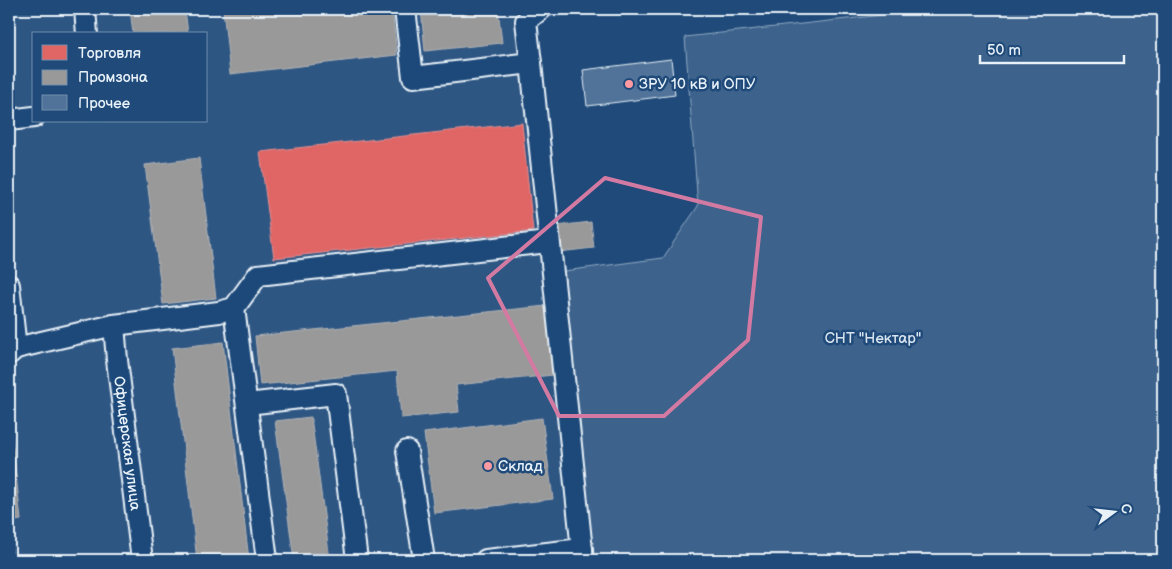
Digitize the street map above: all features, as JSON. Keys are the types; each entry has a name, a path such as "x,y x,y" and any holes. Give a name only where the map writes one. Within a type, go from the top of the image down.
{"street":[{"path":"85,9 87,32"},
{"path":"405,9 413,77 531,63"},
{"path":"486,560 582,555 526,21 541,9"},
{"path":"9,120 32,117"},
{"path":"9,285 12,351 114,325 219,312 234,308 258,275 548,242"},
{"path":"234,308 266,560"},
{"name":"Офицерская улица","path":"114,325 142,560"},
{"path":"247,404 336,394 357,560"},
{"path":"407,451 424,560"}],"highlighted area":[{"path":"605,178 761,217 748,340 664,416 559,416 488,278"}],"shaded area":[{"path":"9,9 624,9 538,20 593,560 9,560"}],"green space":[{"name":"СНТ \"Нектар\"","path":"937,9 1163,9 1163,560 593,560 564,271 663,258 698,206 685,37"}],"building: Торговля":[{"path":"522,123 533,231 274,258 260,152"}],"building: Промзона":[{"path":"130,9 185,9 188,32 133,32"},
{"path":"223,9 392,9 397,55 230,74"},
{"path":"421,9 498,9 502,43 425,51"},
{"path":"199,158 216,298 163,304 145,165"},
{"path":"591,222 594,248 559,252 556,226"},
{"path":"546,306 553,375 456,385 459,412 401,418 397,371 260,385 255,336"},
{"path":"223,342 249,560 197,560 172,348"},
{"path":"9,412 21,520 9,522"},
{"path":"311,417 330,560 294,560 275,421"},
{"name":"Склад","path":"542,418 553,499 434,513 424,433"},
{"path":"9,534 12,560 9,560"}],"building: Прочее":[{"name":"ЗРУ 10 кВ и ОПУ","path":"671,59 675,95 587,106 583,70"}],"place":[{"name":"ЗРУ 10 кВ и ОПУ","path":"629,84"},
{"name":"Склад","path":"488,466"}]}
